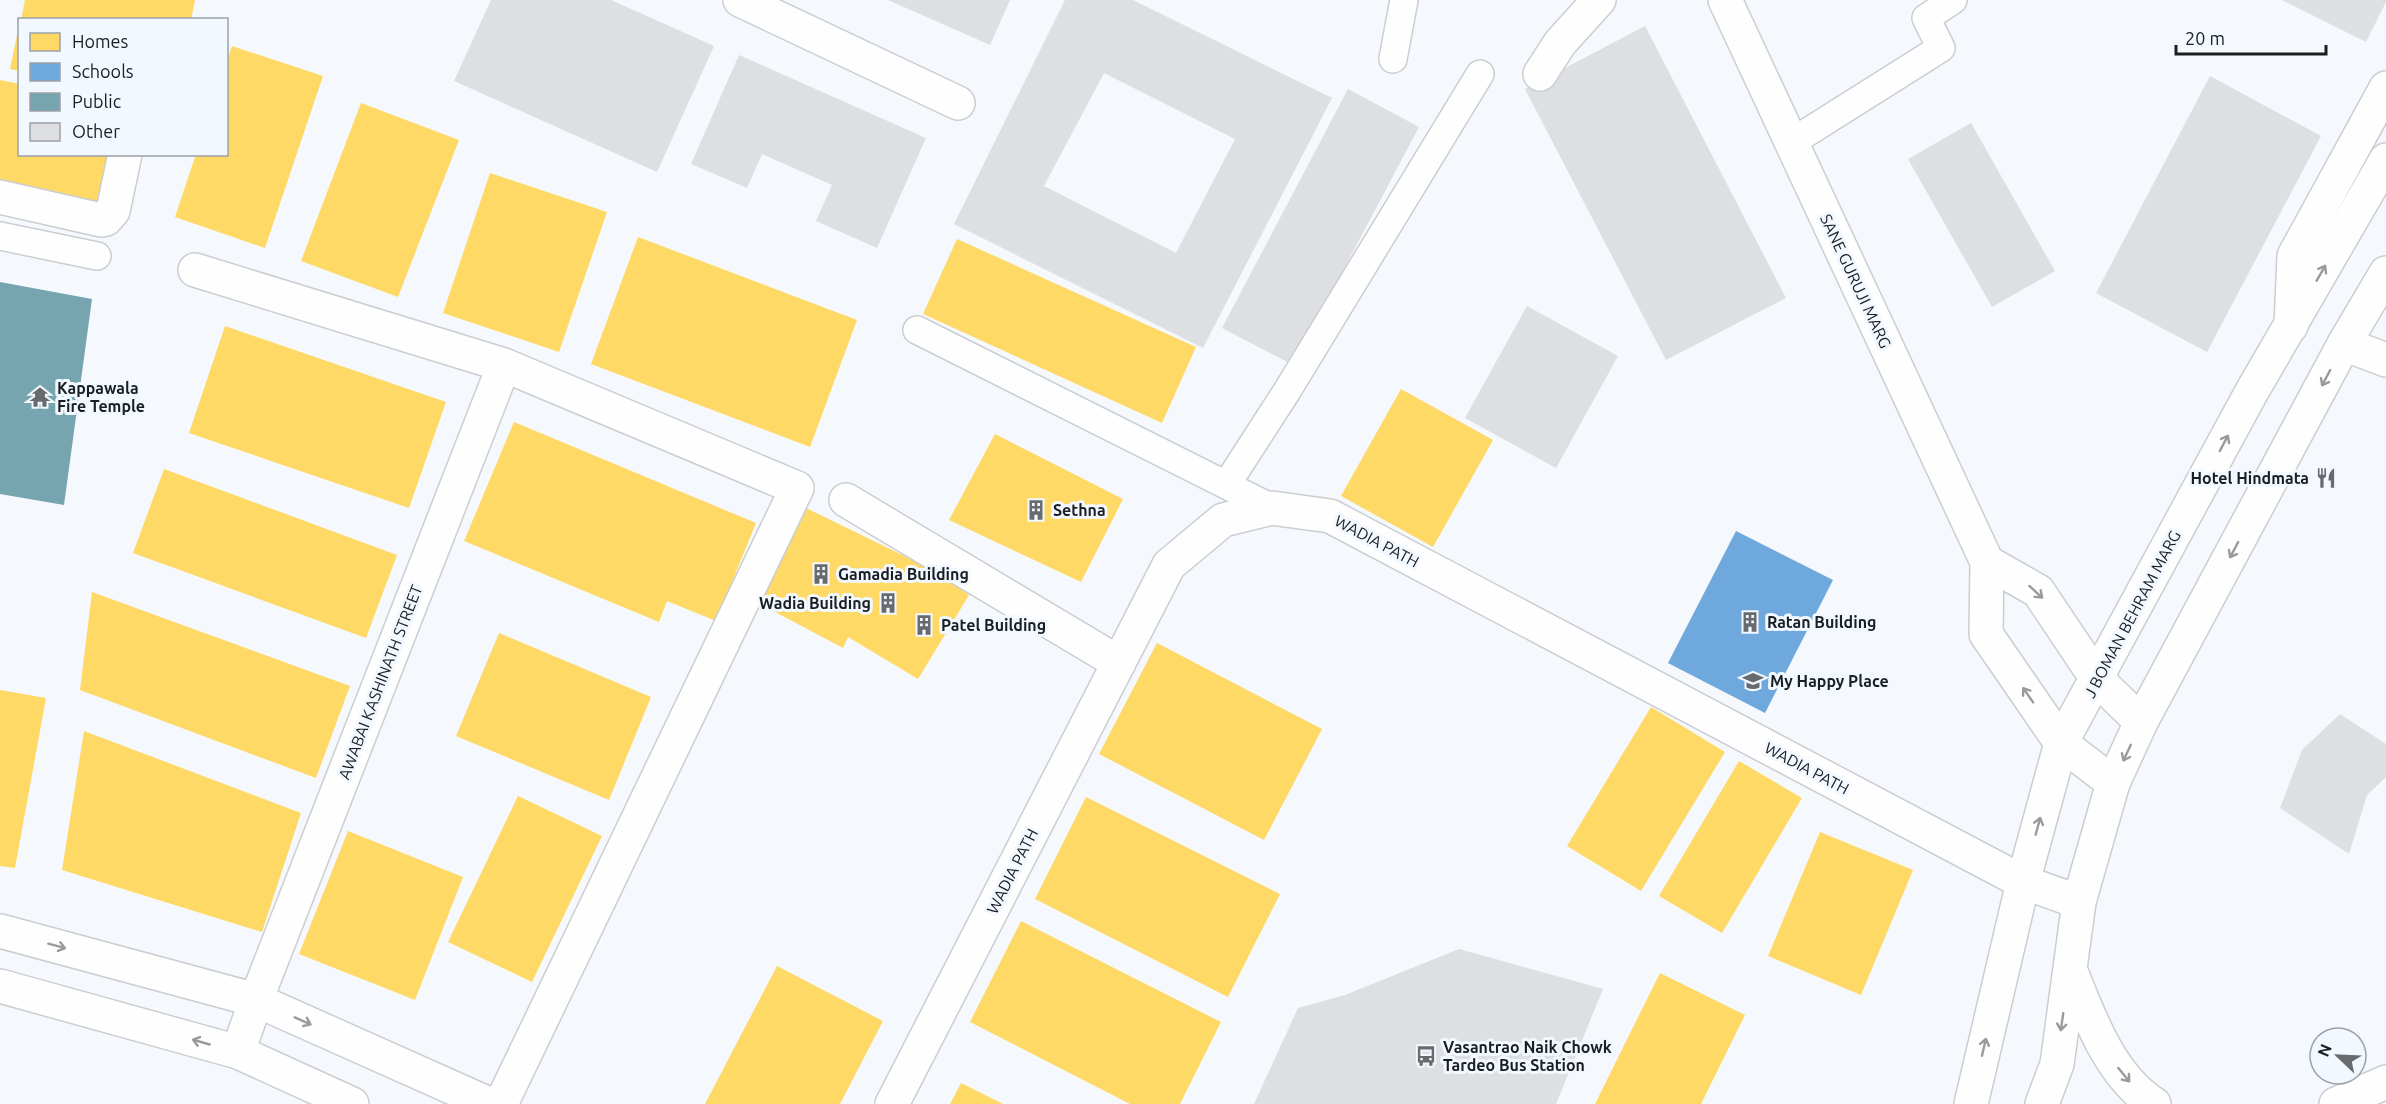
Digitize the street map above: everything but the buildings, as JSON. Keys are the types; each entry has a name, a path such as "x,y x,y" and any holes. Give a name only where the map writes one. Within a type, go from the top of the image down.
{"street":[{"path":"740,0 958,103"},
{"path":"1540,74 1560,43 1599,0"},
{"name":"SANE GURUJI MARG","path":"1725,0 1987,562 1986,634 2061,743 2113,783"},
{"path":"2290,326 2294,255 2386,88"},
{"path":"0,197 101,220 106,219 113,211 125,156"},
{"name":"J BOMAN BEHRAM MARG","path":"1971,1104 2023,882 2061,743 2251,393 2386,160"},
{"path":"195,270 504,365 797,488 501,1104"},
{"path":"2042,1104 2056,1064 2079,902 2113,783 2141,722 2344,344 2386,273"},
{"path":"2344,344 2386,360"},
{"name":"AWABAI KASHINATH STREET","path":"238,1052 256,1000 504,365"},
{"path":"846,500 1119,663"},
{"name":"WADIA PATH","path":"892,1104 1169,566 1223,520 1272,508 1330,516 2023,882 2079,902"},
{"path":"1987,562 2038,591 2097,679 2141,722"},
{"path":"0,931 256,1000 489,1104"},
{"path":"2070,968 2088,1015 2110,1056 2127,1079 2154,1104"},
{"path":"0,986 238,1052 352,1104"},
{"path":"2056,1064 2061,1104"},
{"path":"2336,1104 2386,1082"}],"lane":[{"path":"1393,59 1404,0"},
{"path":"1792,142 1941,48 1926,18 1953,0"},
{"path":"1227,484 1287,391 1480,74"},
{"path":"0,236 97,256"},
{"path":"917,330 1272,508"}],"place":[{"name":"Kappawala Fire Temple","path":"40,397"},
{"name":"Hotel Hindmata","path":"2326,478"},
{"name":"Sethna","path":"1036,510"},
{"name":"Gamadia Building","path":"821,574"},
{"name":"Wadia Building","path":"888,603"},
{"name":"Ratan Building","path":"1750,622"},
{"name":"Patel Building","path":"924,625"},
{"name":"My Happy Place","path":"1753,681"},
{"name":"Vasantrao Naik Chowk Tardeo Bus Station","path":"1426,1056"}]}
